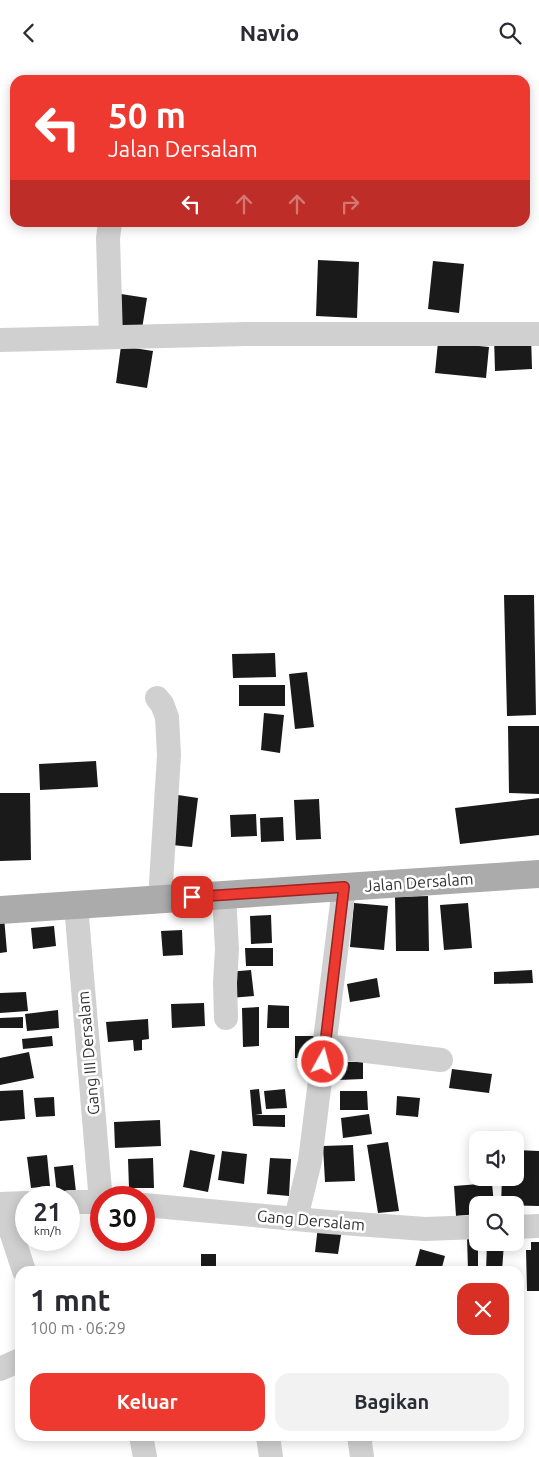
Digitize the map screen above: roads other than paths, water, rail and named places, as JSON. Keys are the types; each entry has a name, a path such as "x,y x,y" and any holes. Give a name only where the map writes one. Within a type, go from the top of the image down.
{"main road":[{"name":"Jalan Dersalam","path":"0,909 539,875"}],"street":[{"path":"110,227 108,239 111,337"},
{"path":"0,340 246,334 539,334"},
{"path":"157,698 162,704 167,717 169,755 160,899"},
{"path":"296,1218 310,1161 344,887"},
{"path":"224,895 226,1018"},
{"name":"Gang III Dersalam","path":"76,905 100,1186"},
{"path":"325,1045 441,1060"},
{"path":"15,1203 1,1204 22,1266"},
{"name":"Gang Dersalam","path":"155,1206 425,1229 469,1227"},
{"path":"524,1227 539,1226"},
{"path":"0,1369 15,1362"},
{"path":"142,1441 144,1457"},
{"path":"269,1441 271,1457"},
{"path":"360,1441 362,1457"}]}
